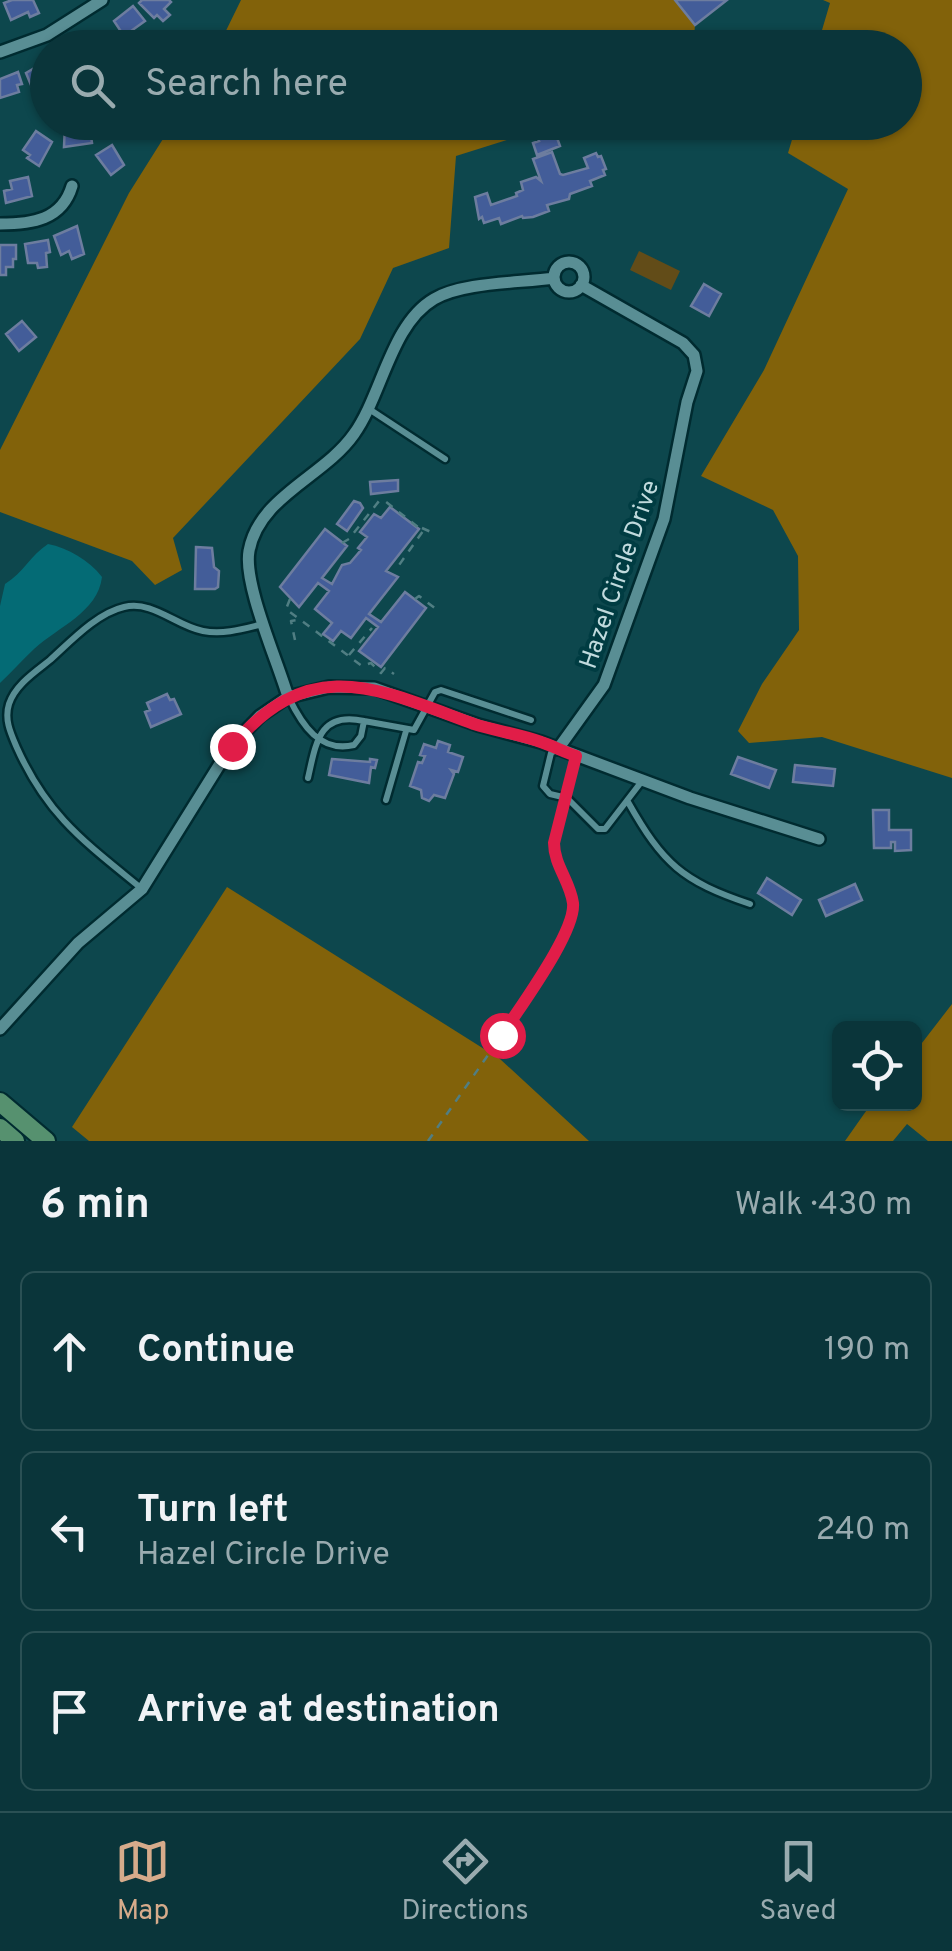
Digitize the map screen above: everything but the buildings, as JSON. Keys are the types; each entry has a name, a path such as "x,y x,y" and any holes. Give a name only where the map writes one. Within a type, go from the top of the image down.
{"main road":[{"path":"0,1102 46,1141"},
{"path":"0,1128 15,1141"}],"street":[{"path":"55,30 102,0"},
{"path":"0,52 30,41"},
{"path":"0,224 48,218 64,206 72,186"},
{"name":"Hazel Circle Drive","path":"574,262 583,272 581,284 565,291 558,286 554,278 559,265 574,262"},
{"name":"Hazel Circle Drive","path":"288,697 249,570 255,532 273,506 351,438 408,324 433,300 455,291 554,278"},
{"name":"Hazel Circle Drive","path":"558,750 604,686 656,542 697,372 694,355 682,342 581,284"},
{"path":"0,1030 78,943 142,889 232,746 260,716 288,697 329,687 390,692 818,839"}],"lane":[{"path":"368,408 445,459"},
{"path":"142,889 76,835 45,801 10,732 7,714 12,698 18,688 69,643 109,612 125,606 146,606 187,626 214,633 264,624"},
{"path":"308,778 317,738 338,720 364,721 406,731 417,727 435,692 441,690 530,720"},
{"path":"288,697 303,726 330,744 349,746 360,736 364,721"},
{"path":"506,733 513,714"},
{"path":"386,800 406,731"},
{"path":"558,750 551,753 543,786 550,794 567,798 598,829 605,830 642,780"},
{"path":"628,802 665,859 716,892 750,904"}],"path":[{"path":"342,542 349,539 379,501 385,501 423,531 397,568"},
{"path":"421,529 424,526 432,532"},
{"path":"415,600 418,596 436,609"},
{"path":"290,600 286,609 362,666 371,663 381,673 385,668 394,674"},
{"path":"295,640 291,620 299,619"},
{"path":"348,656 372,628"},
{"path":"428,1141 502,1035 572,919 571,893 554,854 576,756"}],"shaded area":[{"path":"241,0 675,0 695,25 695,30 226,30"},
{"path":"823,0 952,0 952,778 822,737 749,743 738,731 762,684 799,630 798,556 773,510 701,476 764,370 848,189 788,153 792,140 922,140 922,30 822,30 830,3"},
{"path":"162,140 507,140 456,156 449,248 393,268 360,339 173,538 182,570 155,585 132,561 0,512 0,450 129,193"},
{"path":"639,251 680,271 671,290 630,270"},
{"path":"227,887 500,1059 589,1141 89,1141 72,1127"},
{"path":"952,1004 952,1141 928,1141 907,1124 893,1141 845,1141 866,1111 922,1111 922,1043"}],"water":[{"path":"48,544 91,565 102,577 99,589 76,618 34,649 0,683 0,606 5,584"}],"route":[{"path":"232,746 260,716 288,697 349,686 390,692 576,756 554,843 559,869 571,893 572,919 502,1035"}]}
